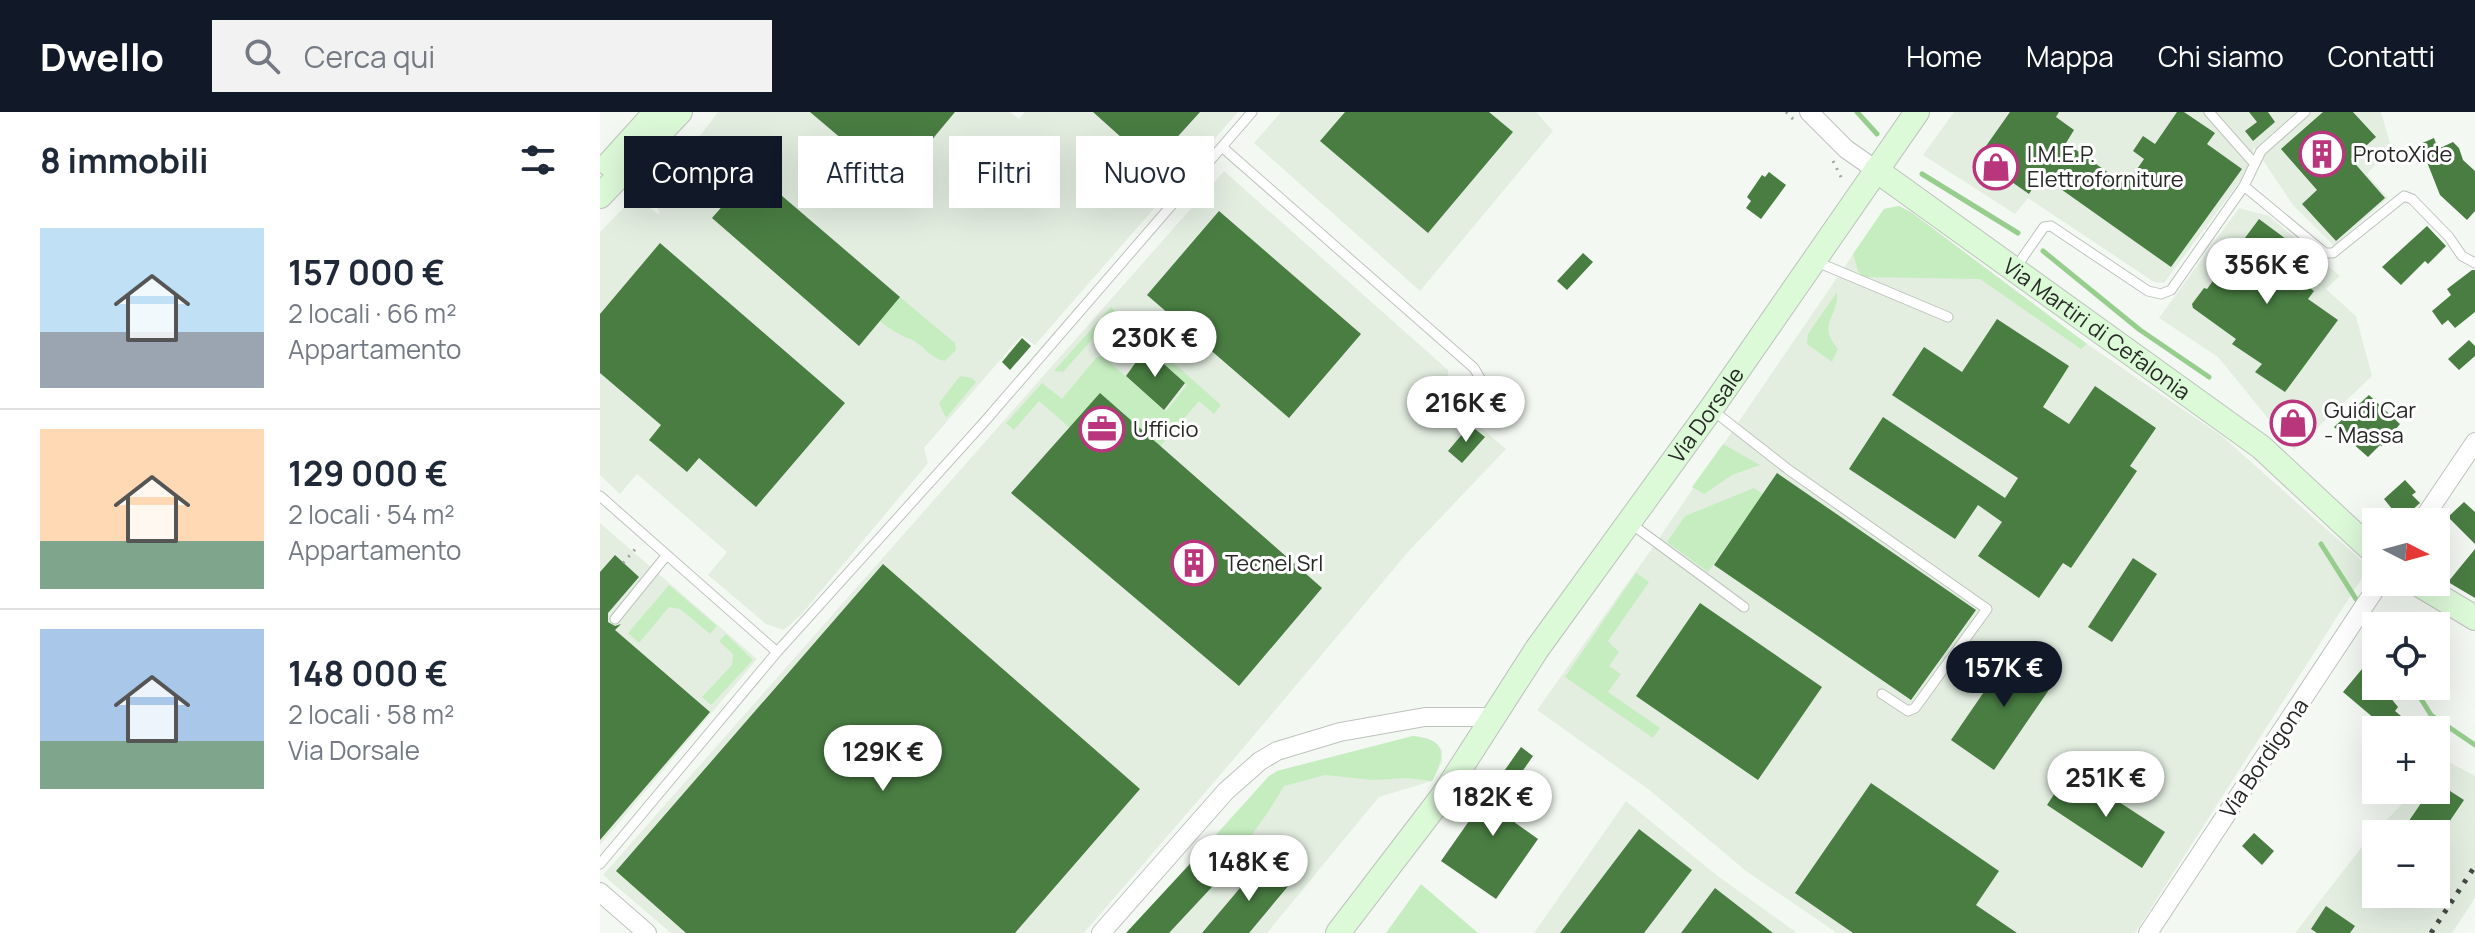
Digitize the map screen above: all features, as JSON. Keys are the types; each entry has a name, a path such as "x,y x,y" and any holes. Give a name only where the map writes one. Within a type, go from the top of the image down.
{"street":[{"path":"600,174 656,112"},
{"path":"600,196 680,112"},
{"name":"Via Martiri di Cefalonia","path":"1809,112 1846,149 2261,447 2362,541"},
{"name":"Via Dorsale","path":"1338,933 1442,797 1537,649 1711,409 1917,112"},
{"path":"2430,508 2475,442"},
{"name":"Via Bordigona","path":"2148,933 2371,596"},
{"path":"2444,596 2471,609"},
{"path":"1101,933 1226,791 1253,766 1277,751 1340,732 1425,717 1493,717"},
{"path":"600,892 647,933"}],"lane":[{"path":"600,864 777,652 986,420 1252,112"},
{"path":"2209,112 2254,163"},
{"path":"2014,270 2044,227 2051,226 2148,291 2161,294 2171,290 2244,186 2261,151 2305,112"},
{"path":"1222,147 1474,368 1504,419"},
{"path":"2244,186 2325,253 2333,253 2404,196 2412,199 2449,237 2462,256 2475,263"},
{"path":"1814,261 1948,317"},
{"path":"1711,409 1789,470 1987,609 1915,708 1908,711 1882,694"},
{"path":"600,496 777,652"},
{"path":"1630,523 1744,607"},
{"path":"615,619 666,556"}],"path":[{"path":"623,563 646,538"}],"shaded area":[{"path":"718,112 1010,112 1019,119 1025,112 1238,112 1214,140 1214,136 1076,136 1076,208 1154,208 1035,345 1022,336 1008,351 924,448 928,463 801,615 784,630 766,624 708,575 727,552 637,474 620,494 600,475 600,232 624,207 650,208 660,215 658,208 782,208 782,136 700,136"},
{"path":"1281,112 1536,112 1553,131 1420,291 1254,143"},
{"path":"1954,112 2381,112 2391,147 2367,174 2388,198 2334,246 2293,205 2254,147 2249,169 2164,283 2154,282 2028,198 2015,214 1923,155"},
{"path":"1224,171 1448,370 1449,400 1506,449 1408,552 1084,933 671,933 603,875 1191,208 1214,208 1214,182"},
{"path":"1899,206 1911,212 2087,344 2222,436 2362,561 2362,578 2135,933 1837,933 1746,871 1648,789 1537,710 1653,547 1884,209"},
{"path":"2239,208 2269,216 2340,276 2326,289 2356,316 2372,376 2294,450 2218,357 2159,318"},
{"path":"600,523 757,659 600,845"},
{"path":"1413,736 1435,742 1442,750 1442,762 1432,781 1379,797 1267,933 1126,933 1269,776 1277,771"},
{"path":"2450,763 2475,776 2475,898 2452,933 2295,933 2362,847 2362,908 2450,908 2450,820 2387,820 2402,804 2450,804"},
{"path":"1626,801 1715,874 1797,933 1534,933"}],"green space":[{"path":"1899,206 2087,344 2081,349 1980,279 1863,277 1853,254 1884,209"},
{"path":"1837,292 1829,326 1829,333 1838,349 1832,362 1807,344 1808,334"},
{"path":"900,297 955,343 956,350 945,361 880,321"},
{"path":"1111,307 1221,405 1214,414 1199,401 1159,448 1070,428 1039,401 1014,430 1006,423 1042,383 1062,399 1096,358 1102,356 1166,411 1187,385 1111,318 1063,372 1054,371"},
{"path":"960,376 976,382 946,418 939,403"},
{"path":"1723,444 1760,465 1732,475 1704,494 1692,487"},
{"path":"1754,488 1763,494 1708,572 1667,542 1685,516"},
{"path":"1636,573 1649,582 1608,641 1619,652 1609,666 1621,674 1608,692 1660,728 1653,738 1565,677"},
{"path":"669,585 717,626 710,634 680,609 669,607 639,643 628,633"},
{"path":"726,634 753,660 711,705 702,697 732,665 733,654 719,641"},
{"path":"1413,736 1438,745 1440,763 1432,781 1325,775 1284,786 1225,873 1201,852 1269,776 1277,771"},
{"path":"1421,884 1478,933 1386,933"}],"building":[{"path":"810,112 955,112 933,138 838,136"},
{"path":"1093,112 1200,112 1178,136 1120,136"},
{"path":"1345,112 1489,112 1513,132 1428,233 1320,141"},
{"path":"2010,112 2059,112 2056,117 2074,130 2066,143 2126,185 2144,159 2133,151 2143,136 2155,144 2177,112 2184,112 2215,133 2207,144 2242,169 2171,267 2041,175 2029,194 2009,180 2006,185 1974,163"},
{"path":"2249,112 2268,112 2275,122 2253,141 2245,131 2257,122"},
{"path":"2323,112 2353,112 2376,137 2351,159 2385,198 2336,241 2302,204 2317,190 2281,149"},
{"path":"2434,138 2438,149 2453,142 2463,160 2475,171 2475,211 2467,220 2440,195 2420,144"},
{"path":"1769,172 1786,185 1761,219 1746,208 1751,201 1747,197 1762,175 1765,177"},
{"path":"782,196 900,297 859,346 712,218 721,208 782,208"},
{"path":"1219,211 1361,334 1289,418 1147,295"},
{"path":"2259,219 2301,250 2299,252 2306,257 2292,276 2314,291 2308,299 2338,320 2285,392 2255,372 2262,364 2232,344 2236,339 2193,308 2192,304 2204,288 2207,289"},
{"path":"2427,226 2446,246 2428,264 2425,261 2401,285 2382,267"},
{"path":"660,243 845,403 756,507 699,458 687,472 649,440 661,425 600,373 600,314"},
{"path":"1583,253 1593,262 1567,290 1557,281"},
{"path":"2475,270 2475,312 2455,328 2448,320 2442,325 2432,311 2451,295 2447,289"},
{"path":"1997,319 2069,366 2043,407 2069,424 2095,386 2156,428 2130,466 2137,471 2071,568 2063,563 2039,598 1978,556 2002,522 1978,505 1955,539 1849,469 1883,417 2005,498 2018,478 1892,395 1924,347 1962,372"},
{"path":"1022,338 1031,346 1010,370 1002,362"},
{"path":"2469,340 2475,346 2475,356 2459,370 2448,359"},
{"path":"1146,348 1185,383 1164,410 1126,376"},
{"name":"Tecnel Srl","path":"1100,393 1322,588 1239,686 1011,493"},
{"path":"2369,395 2400,424 2368,457 2334,427"},
{"path":"1470,425 1485,437 1462,463 1448,451"},
{"path":"1777,473 1976,610 1911,700 1714,565"},
{"path":"2405,480 2416,492 2412,495 2420,503 2414,508 2391,508 2384,499"},
{"path":"2464,502 2475,512 2475,544 2450,519 2450,515"},
{"path":"2475,549 2475,598 2450,583"},
{"path":"615,555 639,577 608,613 608,622 615,626 621,624 615,630 710,712 600,840 600,572"},
{"path":"2133,558 2157,574 2112,642 2088,627"},
{"path":"883,564 1140,789 1015,933 686,933 616,871"},
{"path":"1700,603 1822,687 1758,780 1636,696"},
{"path":"2014,648 2057,678 1994,770 1951,740"},
{"path":"2362,669 2362,700 2392,700 2398,707 2395,711 2401,716 2371,716 2343,692"},
{"path":"1521,747 1533,756 1496,809 1538,839 1496,899 1441,861"},
{"path":"2070,770 2165,832 2142,868 2047,805"},
{"path":"1871,783 1999,871 1976,905 2017,933 1853,933 1795,893"},
{"path":"2450,791 2464,800 2450,821 2410,820 2420,804 2450,804"},
{"path":"1639,829 1692,870 1644,933 1560,933"},
{"path":"2254,833 2274,851 2262,865 2242,846"},
{"path":"1201,852 1225,873 1169,933 1126,933"},
{"path":"1262,862 1289,885 1249,933 1202,933"},
{"path":"1715,888 1773,933 1681,933"},
{"path":"2326,906 2355,926 2350,933 2317,933 2311,929"}],"waterway":[{"path":"1857,112 1877,134"},
{"path":"1922,174 2018,233"},
{"path":"2043,251 2140,330 2209,377"},
{"path":"2321,544 2356,599"},
{"path":"2422,700 2431,715 2475,745"}],"railway":[{"path":"2431,933 2475,866"}],"place":[{"name":"ProtoXide","path":"2322,154"},
{"name":"I.M.E.P. Elettroforniture","path":"1996,167"},
{"name":"Guidi Car - Massa","path":"2293,423"},
{"name":"Ufficio","path":"1102,429"},
{"name":"Tecnel Srl","path":"1194,563"}]}
